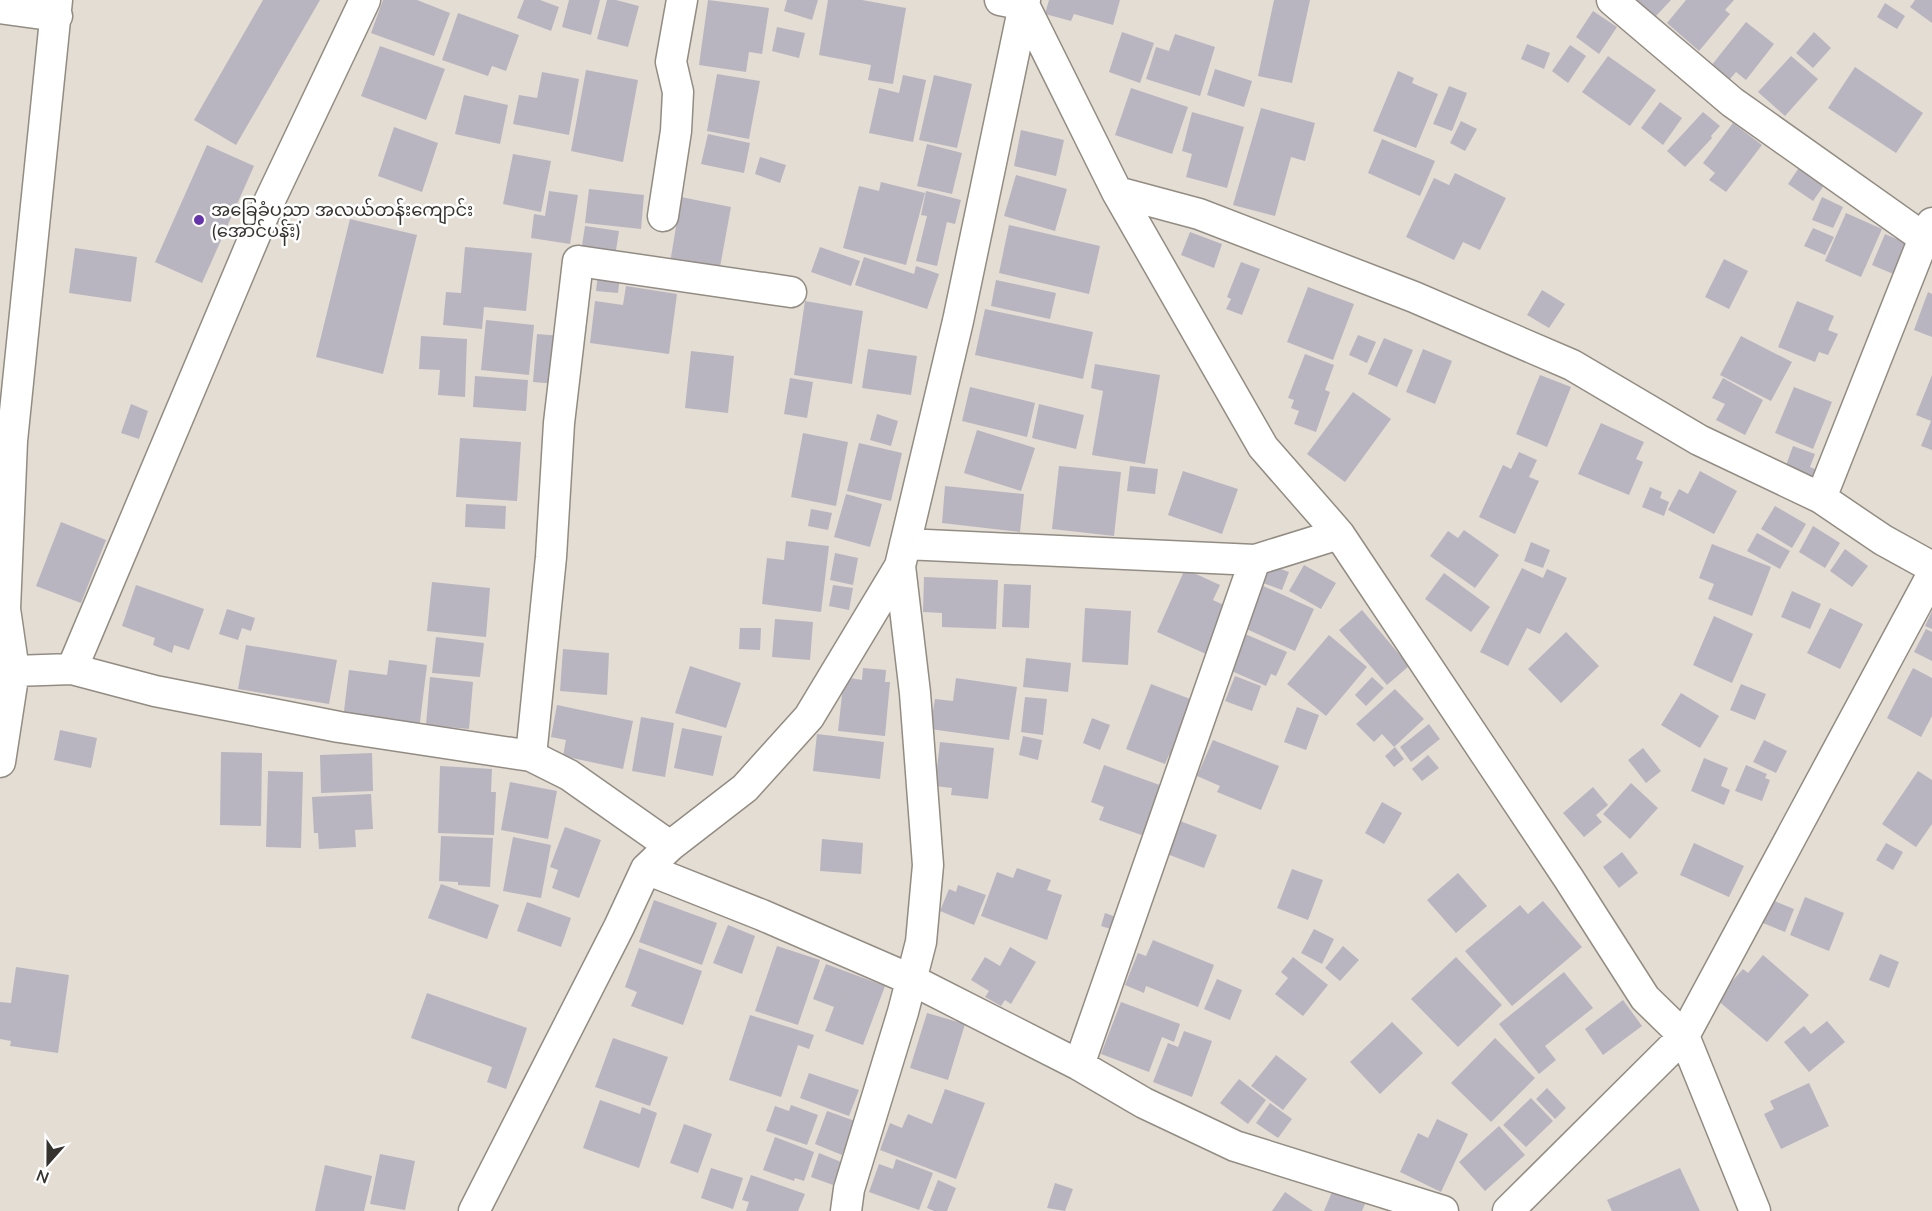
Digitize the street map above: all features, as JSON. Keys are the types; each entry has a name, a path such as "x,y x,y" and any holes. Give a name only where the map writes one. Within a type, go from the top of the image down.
{"street":[{"path":"72,669 269,202 365,0"},
{"path":"663,216 676,131 678,92 671,62 682,0"},
{"path":"1612,0 1732,102 1928,230 1821,498"},
{"path":"1016,2 1118,192 1263,447 1339,534 1569,879 1645,998 1684,1036 1755,1211"},
{"path":"474,1211 619,927 646,869 670,846 744,788 810,717 903,555 958,321 1016,2"},
{"path":"0,8 57,8 12,441 0,762"},
{"path":"1118,192 1210,218 1414,297 1572,365 1699,440 1821,498 1883,540 1932,567"},
{"path":"531,756 551,557 559,423 578,261 791,292"},
{"path":"903,555 1255,560 1339,534"},
{"path":"846,1211 849,1189 912,980 921,942 928,865 903,555"},
{"path":"1079,1065 1255,560"},
{"path":"1508,1211 1684,1036 1932,575"},
{"path":"5,666 72,669 155,691 339,727 531,756 569,775 670,846"},
{"path":"646,869 762,915 912,980 1079,1065 1144,1103 1235,1146 1443,1211"}],"building":[{"path":"263,0 320,0 236,145 194,120"},
{"path":"383,0 417,0 450,13 434,56 371,33"},
{"path":"524,0 540,0 559,7 551,31 517,18"},
{"path":"569,0 600,0 591,35 562,27"},
{"path":"607,0 639,6 628,47 597,39"},
{"path":"708,0 769,8 762,54 749,52 746,72 699,65"},
{"path":"787,0 818,0 812,20 784,11"},
{"path":"828,0 862,0 906,8 893,84 868,80 871,65 819,55"},
{"path":"1049,0 1120,0 1113,25 1074,14 1071,21 1045,14"},
{"path":"1274,0 1310,0 1292,83 1258,76"},
{"path":"1637,0 1671,0 1655,17"},
{"path":"1686,0 1734,0 1725,10 1730,14 1699,51 1667,23"},
{"path":"1915,0 1932,0 1932,23 1910,7"},
{"path":"1885,3 1905,16 1897,29 1877,17"},
{"path":"1593,11 1617,27 1599,54 1576,37"},
{"path":"458,13 519,35 506,71 492,66 488,76 442,60"},
{"path":"1746,22 1774,44 1746,80 1736,72 1725,85 1707,71"},
{"path":"777,27 805,33 799,58 772,51"},
{"path":"1122,32 1154,43 1140,83 1109,72"},
{"path":"1814,32 1831,48 1813,68 1796,53"},
{"path":"1175,34 1215,47 1200,96 1146,79 1156,47 1169,51"},
{"path":"1527,44 1550,53 1544,69 1521,59"},
{"path":"1570,45 1586,56 1568,83 1552,71"},
{"path":"380,46 445,69 426,120 361,96"},
{"path":"1608,56 1656,90 1630,126 1582,92"},
{"path":"1791,56 1818,79 1785,116 1758,92"},
{"path":"1855,67 1923,113 1896,153 1828,108"},
{"path":"1215,69 1252,81 1244,107 1207,95"},
{"path":"586,70 638,80 623,162 571,151"},
{"path":"1398,71 1414,78 1412,83 1438,94 1416,148 1373,131"},
{"path":"542,72 579,79 569,135 513,124 519,95 537,98"},
{"path":"717,74 760,81 749,139 707,131"},
{"path":"903,75 926,80 913,142 869,133 879,88 899,93"},
{"path":"934,75 972,84 957,148 919,140"},
{"path":"1449,86 1467,93 1452,131 1433,124"},
{"path":"1131,88 1188,107 1172,154 1115,135"},
{"path":"464,95 508,105 500,144 455,134"},
{"path":"1660,102 1682,118 1663,145 1641,128"},
{"path":"1261,108 1315,123 1305,161 1291,157 1275,216 1233,205"},
{"path":"1192,112 1244,127 1227,188 1186,177 1192,154 1182,151"},
{"path":"1703,112 1720,126 1685,167 1667,151"},
{"path":"1461,121 1477,129 1465,151 1450,143"},
{"path":"1733,123 1762,145 1726,192 1709,180 1715,173 1703,163"},
{"path":"394,127 438,143 422,192 378,176"},
{"path":"1021,130 1064,140 1056,176 1014,166"},
{"path":"708,134 750,143 744,173 701,164"},
{"path":"1382,139 1435,161 1420,196 1368,173"},
{"path":"927,144 962,153 952,194 917,186"},
{"path":"207,145 254,166 202,283 155,262"},
{"path":"513,154 551,161 541,212 503,204"},
{"path":"760,157 786,165 780,183 755,174"},
{"path":"1800,166 1825,184 1813,201 1788,184"},
{"path":"1455,173 1506,198 1480,250 1463,242 1454,260 1406,237 1434,178 1449,185"},
{"path":"1016,175 1067,189 1055,231 1004,216"},
{"path":"881,182 925,193 906,265 843,248 859,186 879,191"},
{"path":"589,189 644,195 641,229 585,223"},
{"path":"549,191 578,195 570,244 531,238 534,214 545,216"},
{"path":"926,191 961,200 955,224 947,222 937,266 916,261 927,216 921,215"},
{"path":"681,197 731,207 718,278 669,269"},
{"path":"1822,197 1843,207 1833,228 1812,220"},
{"path":"1846,213 1882,229 1861,277 1825,261"},
{"path":"350,219 417,235 383,374 316,357"},
{"path":"1009,225 1100,246 1089,294 999,273"},
{"path":"585,226 619,231 615,257 581,252"},
{"path":"1813,228 1834,237 1825,255 1804,246"},
{"path":"1190,232 1222,244 1214,268 1181,255"},
{"path":"1885,234 1911,245 1898,276 1872,265"},
{"path":"465,247 532,253 526,311 484,307 482,329 443,325 446,292 461,293"},
{"path":"820,247 860,261 851,286 811,272"},
{"path":"75,248 137,257 131,302 69,293"},
{"path":"864,257 914,274 916,266 939,274 927,309 855,285"},
{"path":"1724,259 1748,271 1729,309 1705,297"},
{"path":"1241,262 1260,269 1242,315 1226,309 1231,299 1227,297"},
{"path":"598,274 620,276 618,293 596,291"},
{"path":"996,280 1056,293 1050,319 991,306"},
{"path":"626,286 677,294 669,354 590,343 595,301 623,305"},
{"path":"1308,287 1354,304 1333,360 1287,342"},
{"path":"1542,290 1565,304 1549,328 1527,315"},
{"path":"1928,292 1932,294 1932,337 1914,330"},
{"path":"805,301 863,311 852,384 794,375"},
{"path":"1797,301 1834,316 1828,330 1838,334 1828,355 1819,352 1815,362 1778,347"},
{"path":"985,309 1093,332 1083,379 975,355"},
{"path":"486,320 534,325 529,375 481,370"},
{"path":"537,334 561,336 557,384 533,382"},
{"path":"1358,335 1376,342 1367,363 1349,355"},
{"path":"421,336 467,339 465,397 438,395 440,370 419,369"},
{"path":"1741,336 1792,362 1771,401 1720,375"},
{"path":"1384,338 1413,350 1397,387 1368,374"},
{"path":"868,349 917,356 911,395 862,388"},
{"path":"1423,349 1452,361 1435,404 1406,392"},
{"path":"691,351 734,356 728,413 685,408"},
{"path":"1305,354 1334,365 1325,390 1330,392 1316,432 1294,424 1299,411 1291,408 1294,400 1288,398"},
{"path":"1095,364 1160,375 1145,464 1092,455 1103,391 1091,388"},
{"path":"1540,375 1571,387 1547,447 1516,434"},
{"path":"1932,375 1932,450 1921,446 1931,421 1916,415"},
{"path":"475,376 528,380 526,411 473,407"},
{"path":"790,378 813,382 807,418 784,414"},
{"path":"1723,378 1763,400 1745,435 1716,420 1725,404 1712,398"},
{"path":"970,387 1035,403 1027,437 962,421"},
{"path":"1794,387 1832,402 1813,449 1775,433"},
{"path":"1353,392 1391,419 1345,482 1307,454"},
{"path":"131,404 148,411 139,439 121,433"},
{"path":"1039,404 1084,415 1076,449 1032,438"},
{"path":"877,414 898,421 891,446 870,440"},
{"path":"1601,423 1644,442 1636,459 1643,462 1629,495 1578,474"},
{"path":"977,430 1035,448 1021,491 964,473"},
{"path":"803,433 848,442 836,506 791,497"},
{"path":"460,438 521,442 517,501 456,497"},
{"path":"859,443 902,453 891,501 847,491"},
{"path":"1793,446 1815,454 1810,467 1817,470 1812,482 1784,471"},
{"path":"1519,452 1537,460 1529,477 1539,481 1515,534 1479,517 1503,465 1511,469"},
{"path":"1059,466 1121,472 1114,536 1052,529"},
{"path":"1130,466 1158,469 1155,494 1127,491"},
{"path":"1183,471 1238,489 1222,534 1168,515"},
{"path":"1700,471 1737,491 1714,534 1668,510 1679,489 1688,494"},
{"path":"945,486 1024,494 1020,532 942,523"},
{"path":"1650,487 1662,492 1660,498 1669,502 1664,516 1642,507"},
{"path":"846,494 882,504 870,547 834,537"},
{"path":"466,504 506,506 505,529 465,527"},
{"path":"1775,506 1806,524 1792,548 1761,529"},
{"path":"811,509 832,513 828,530 808,526"},
{"path":"61,522 106,540 81,603 36,586"},
{"path":"1813,526 1840,543 1825,568 1799,552"},
{"path":"1464,530 1499,555 1475,588 1430,556 1448,531 1458,538"},
{"path":"1757,533 1790,551 1780,569 1747,551"},
{"path":"786,541 829,546 821,612 762,604 767,558 784,560"},
{"path":"1531,542 1550,550 1543,568 1524,561"},
{"path":"1712,544 1771,567 1752,616 1708,599 1714,584 1699,578"},
{"path":"1845,549 1868,566 1852,587 1830,571"},
{"path":"835,553 858,558 853,585 830,580"},
{"path":"1270,565 1289,572 1282,590 1263,583"},
{"path":"1304,565 1336,583 1321,609 1289,591"},
{"path":"1522,568 1543,578 1547,569 1567,578 1540,634 1527,628 1508,666 1480,652"},
{"path":"1185,569 1220,585 1213,600 1228,607 1206,654 1157,632"},
{"path":"1444,573 1490,607 1471,632 1425,599"},
{"path":"924,577 998,580 996,629 942,627 942,613 923,612"},
{"path":"432,582 490,588 486,637 427,631"},
{"path":"1004,584 1031,585 1029,628 1002,627"},
{"path":"136,585 204,609 189,650 174,645 172,653 153,645 155,638 122,626"},
{"path":"833,585 853,588 849,610 829,606"},
{"path":"1261,585 1314,609 1295,651 1242,627"},
{"path":"1792,591 1821,604 1810,629 1781,617"},
{"path":"1085,608 1131,611 1128,665 1082,662"},
{"path":"1830,608 1863,624 1840,669 1807,653"},
{"path":"227,609 255,618 251,631 242,628 238,640 219,634"},
{"path":"1362,610 1409,666 1387,685 1339,630"},
{"path":"1932,611 1932,629 1925,626"},
{"path":"1714,616 1753,634 1732,683 1693,665"},
{"path":"775,619 813,622 810,660 772,657"},
{"path":"740,628 761,628 760,650 739,649"},
{"path":"1926,629 1932,632 1932,661 1914,652"},
{"path":"1566,632 1599,666 1561,703 1528,669"},
{"path":"1245,634 1287,652 1276,676 1271,674 1266,686 1229,670"},
{"path":"1329,635 1367,667 1326,716 1287,684"},
{"path":"436,637 484,643 480,677 432,673"},
{"path":"246,645 337,660 329,704 238,689"},
{"path":"563,649 609,653 607,695 560,691"},
{"path":"1026,658 1071,663 1068,692 1023,687"},
{"path":"389,660 427,665 419,730 343,719 349,670 387,675"},
{"path":"690,666 741,683 726,728 675,713"},
{"path":"863,668 886,670 885,682 890,682 885,736 838,731 844,677 862,680"},
{"path":"1913,668 1932,678 1932,716 1921,737 1887,718"},
{"path":"1235,676 1261,686 1252,711 1225,701"},
{"path":"430,677 473,682 469,729 426,725"},
{"path":"1372,677 1384,688 1366,706 1355,695"},
{"path":"956,678 1017,687 1009,740 930,729 935,699 953,701"},
{"path":"1151,684 1198,702 1177,758 1169,755 1165,764 1126,749"},
{"path":"1741,684 1766,694 1755,720 1730,710"},
{"path":"1395,689 1424,719 1394,747 1382,734 1374,742 1356,724"},
{"path":"1681,693 1719,716 1700,748 1661,725"},
{"path":"1025,697 1047,699 1043,735 1021,732"},
{"path":"557,705 633,721 623,769 563,756 566,740 551,737"},
{"path":"1297,707 1319,715 1306,750 1284,742"},
{"path":"641,717 674,723 665,777 632,771"},
{"path":"1092,718 1110,725 1100,750 1083,743"},
{"path":"1429,724 1440,739 1411,762 1400,747"},
{"path":"682,728 722,736 713,776 674,768"},
{"path":"60,730 97,738 91,768 54,760"},
{"path":"817,734 884,742 880,779 813,771"},
{"path":"1023,736 1042,740 1038,760 1019,755"},
{"path":"1213,740 1279,766 1261,810 1217,792 1220,786 1197,776"},
{"path":"1764,740 1787,751 1776,773 1753,762"},
{"path":"940,742 994,748 988,799 951,795 952,788 935,786"},
{"path":"1395,747 1404,759 1394,767 1385,756"},
{"path":"1643,748 1661,771 1646,783 1628,760"},
{"path":"221,752 262,753 261,826 220,825"},
{"path":"372,753 373,791 321,793 320,755"},
{"path":"1428,755 1439,768 1422,781 1412,769"},
{"path":"1704,758 1728,768 1721,786 1730,790 1724,805 1691,791"},
{"path":"1104,765 1168,788 1150,838 1099,820 1104,807 1091,802"},
{"path":"1746,765 1767,774 1765,778 1770,780 1762,801 1735,791"},
{"path":"440,766 492,769 491,792 496,792 494,835 438,833"},
{"path":"268,771 303,772 301,848 266,847"},
{"path":"1918,771 1932,780 1932,824 1916,847 1882,824"},
{"path":"510,782 557,791 548,839 501,830"},
{"path":"1631,783 1658,808 1630,839 1603,814"},
{"path":"1593,787 1608,805 1596,815 1602,822 1584,837 1563,813"},
{"path":"371,794 373,829 355,830 356,847 319,849 318,833 314,833 312,797"},
{"path":"1382,802 1402,813 1384,844 1365,833"},
{"path":"1180,821 1217,835 1204,868 1167,854"},
{"path":"565,827 601,840 579,898 552,888 558,870 550,867"},
{"path":"441,836 493,838 490,887 439,881"},
{"path":"513,837 551,845 541,898 503,891"},
{"path":"822,839 863,843 861,874 820,871"},
{"path":"1694,843 1744,866 1729,897 1680,875"},
{"path":"1886,843 1903,852 1893,870 1876,860"},
{"path":"1622,852 1638,873 1619,888 1603,867"},
{"path":"1017,868 1051,880 1047,890 1062,895 1047,940 981,916 997,872 1013,878"},
{"path":"1292,869 1323,880 1308,920 1277,908"},
{"path":"1458,873 1487,906 1456,933 1427,900"},
{"path":"441,884 499,905 487,939 428,918"},
{"path":"958,885 986,895 974,925 940,911 949,889 956,892"},
{"path":"1805,897 1844,913 1829,951 1790,935"},
{"path":"654,900 717,923 702,965 639,942"},
{"path":"1772,900 1794,909 1785,932 1763,923"},
{"path":"1543,901 1582,947 1512,1006 1465,951 1520,905 1528,914"},
{"path":"527,902 571,918 561,947 517,931"},
{"path":"1105,913 1124,920 1120,932 1101,926"},
{"path":"728,925 755,936 742,974 713,963"},
{"path":"1314,929 1334,939 1322,964 1301,953"},
{"path":"1153,940 1214,965 1198,1007 1146,986 1144,993 1125,985 1138,953 1146,956"},
{"path":"777,946 820,960 798,1025 755,1011"},
{"path":"1343,946 1359,960 1340,981 1325,968"},
{"path":"1010,947 1036,962 1011,1004 1005,1000 1001,1006 985,997 989,991 971,980 985,957 1000,966"},
{"path":"639,948 702,971 683,1025 631,1006 637,992 625,987"},
{"path":"1880,954 1899,962 1889,988 1869,980"},
{"path":"1763,955 1809,995 1767,1042 1716,999 1743,969 1748,973"},
{"path":"1293,957 1328,985 1303,1016 1275,994 1288,978 1281,972"},
{"path":"1456,957 1502,1005 1458,1047 1411,999"},
{"path":"826,964 885,986 863,1045 825,1031 834,1007 813,999"},
{"path":"16,967 69,975 58,1053 10,1046 11,1041 0,1039 0,1002 11,1003"},
{"path":"1564,972 1593,1008 1545,1046 1556,1060 1539,1074 1499,1024"},
{"path":"1217,979 1242,990 1230,1020 1204,1009"},
{"path":"427,993 527,1028 506,1089 487,1082 492,1067 411,1038"},
{"path":"1623,1000 1642,1026 1603,1055 1585,1029"},
{"path":"1121,1002 1180,1024 1174,1042 1162,1037 1149,1072 1101,1054"},
{"path":"927,1013 965,1024 948,1080 910,1068"},
{"path":"750,1015 814,1035 809,1049 798,1045 781,1097 729,1080"},
{"path":"1827,1021 1845,1042 1809,1072 1784,1042 1804,1026 1811,1034"},
{"path":"1392,1022 1423,1053 1380,1094 1350,1062"},
{"path":"1184,1031 1212,1041 1192,1097 1153,1082 1168,1043 1178,1047"},
{"path":"613,1038 668,1057 650,1106 595,1087"},
{"path":"1495,1038 1535,1078 1491,1122 1451,1083"},
{"path":"1276,1055 1307,1079 1283,1110 1251,1086"},
{"path":"809,1073 859,1090 849,1116 800,1098"},
{"path":"1239,1079 1266,1100 1248,1124 1220,1103"},
{"path":"1809,1083 1829,1126 1781,1149 1764,1114 1774,1109 1770,1101"},
{"path":"1547,1088 1566,1108 1555,1119 1536,1099"},
{"path":"945,1089 985,1103 956,1179 880,1150 890,1123 902,1128 908,1114 932,1124"},
{"path":"1531,1098 1553,1121 1526,1147 1503,1125"},
{"path":"600,1100 640,1114 642,1107 657,1113 639,1168 583,1148"},
{"path":"1270,1103 1292,1119 1278,1138 1256,1123"},
{"path":"791,1105 818,1115 807,1145 766,1131 775,1106 789,1111"},
{"path":"827,1111 855,1121 842,1155 815,1144"},
{"path":"1437,1119 1468,1134 1441,1192 1400,1172 1418,1133 1428,1138"},
{"path":"684,1124 712,1134 698,1173 670,1163"},
{"path":"1499,1126 1525,1155 1485,1191 1459,1162"},
{"path":"775,1137 814,1152 804,1181 795,1178 794,1181 763,1170"},
{"path":"819,1153 841,1162 833,1185 811,1177"},
{"path":"380,1154 415,1161 405,1210 370,1204"},
{"path":"896,1159 933,1173 919,1210 869,1192 879,1164 893,1169"},
{"path":"325,1165 372,1176 364,1211 315,1211"},
{"path":"711,1168 743,1178 733,1209 701,1198"},
{"path":"1680,1168 1700,1211 1612,1211 1607,1200"},
{"path":"751,1175 805,1194 798,1211 746,1211 749,1202 742,1200"},
{"path":"938,1180 956,1188 947,1211 934,1211 927,1208"},
{"path":"1055,1183 1073,1189 1065,1211 1047,1208"},
{"path":"1285,1192 1313,1211 1272,1211"},
{"path":"1332,1192 1365,1204 1362,1211 1324,1211"}],"place":[{"name":"အခြေခံပညာ အလယ်တန်းကျောင်း (အောင်ပန်း)","path":"199,220"}]}
